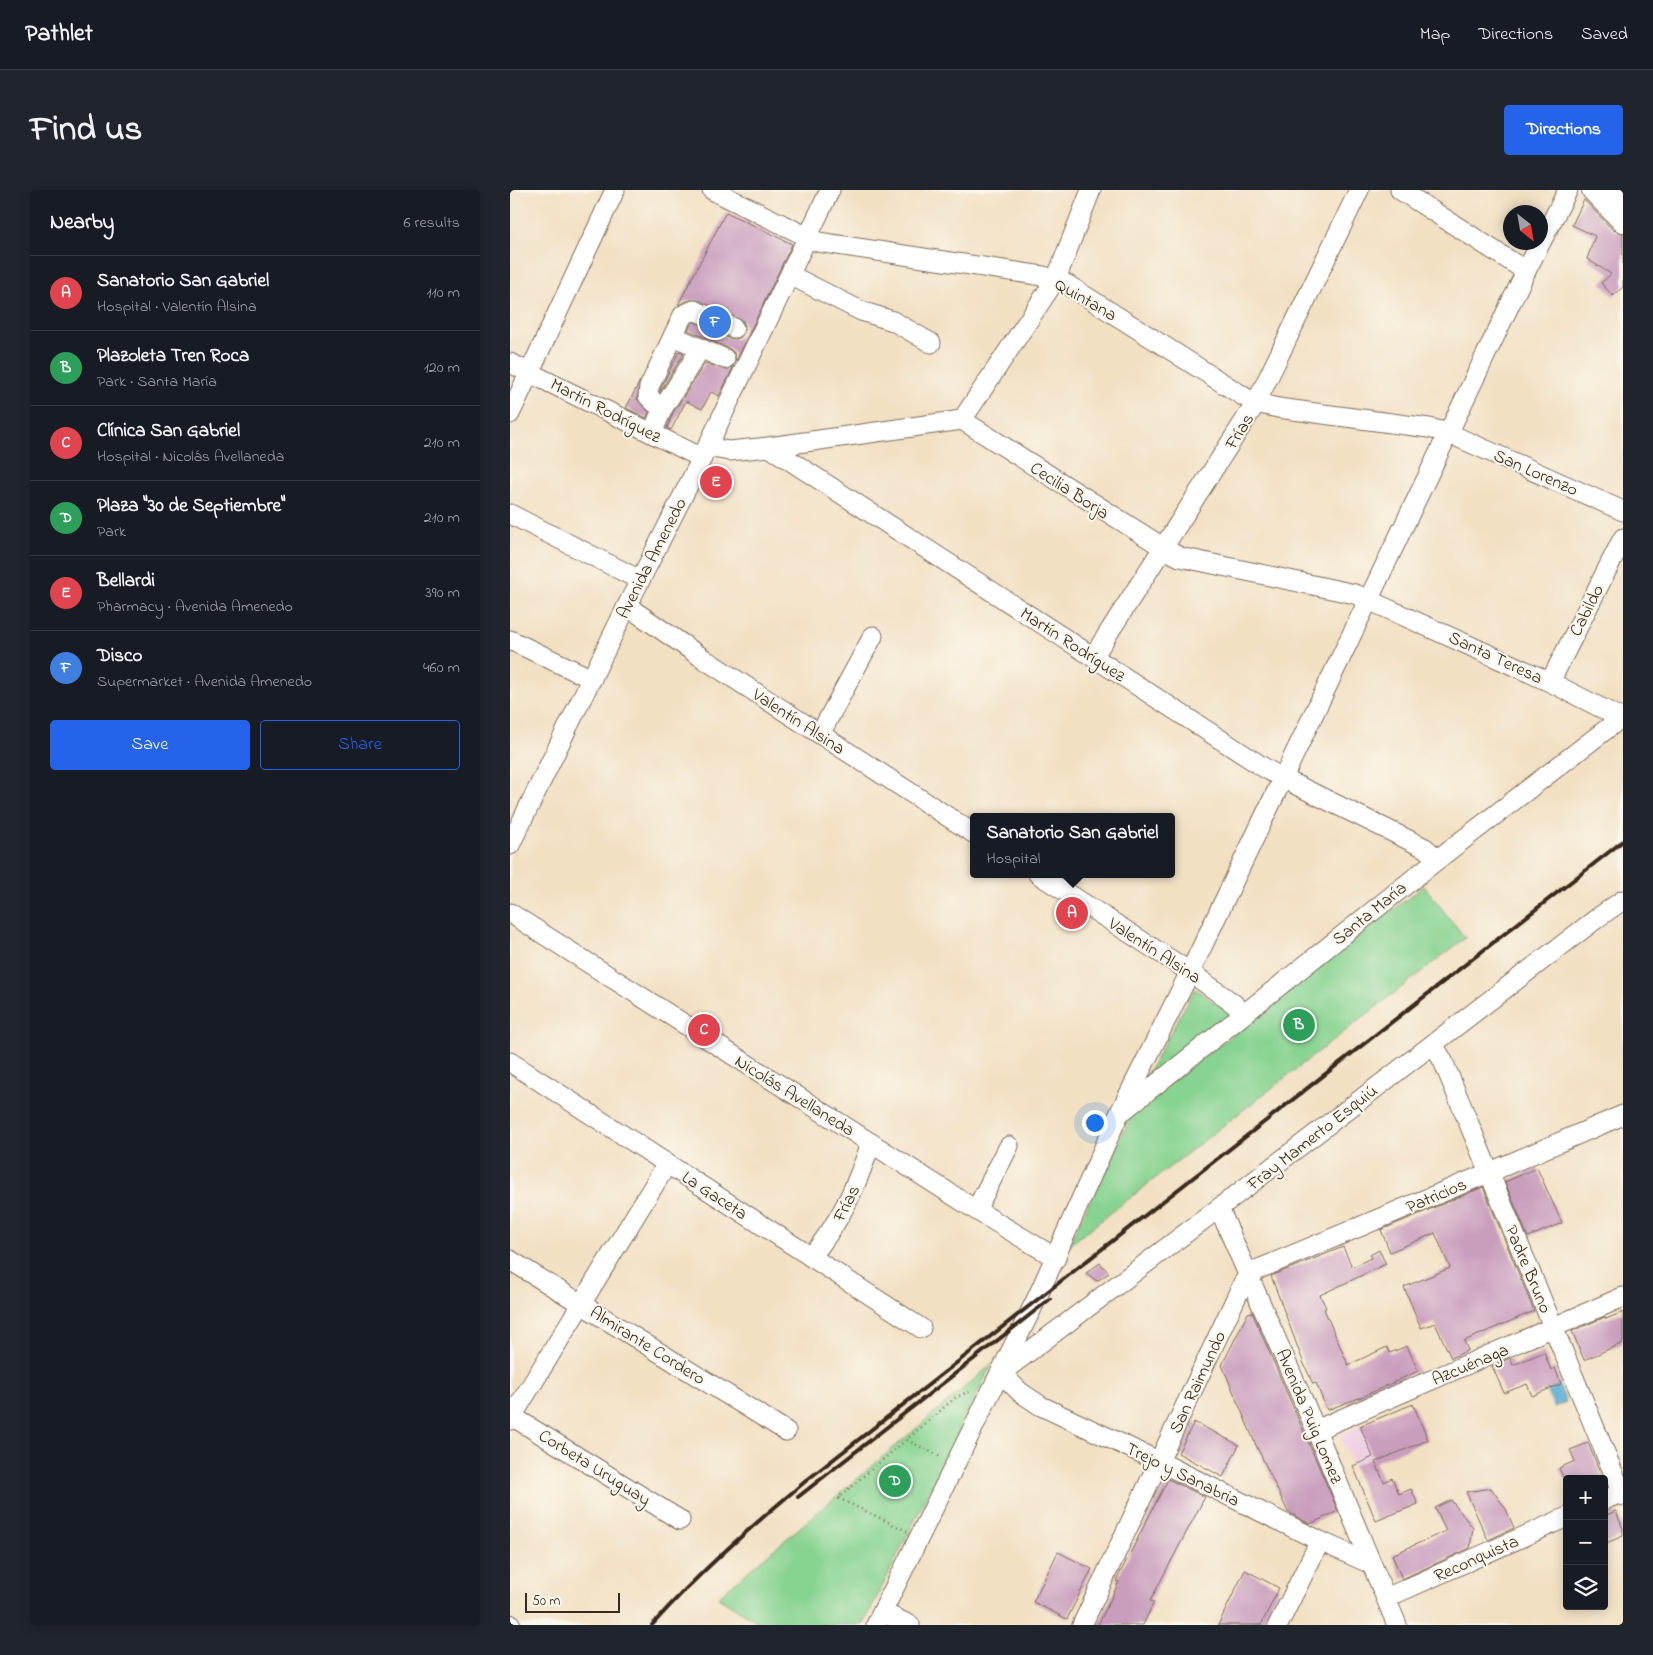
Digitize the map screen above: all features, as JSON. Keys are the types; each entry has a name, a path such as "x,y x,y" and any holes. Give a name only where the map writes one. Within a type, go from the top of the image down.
{"main road":[{"path":"1594,190 1623,220"},
{"path":"1618,190 1623,196"}],"street":[{"path":"510,414 615,190"},
{"name":"Quintana","path":"712,190 818,242 1056,279 1256,403 1278,408 1429,428 1448,433"},
{"name":"Avenida Amenedo","path":"510,845 704,453 830,190"},
{"path":"769,447 962,420 1056,279 1091,190"},
{"name":"Frías","path":"1093,657 1256,403 1359,190"},
{"path":"1400,190 1526,271"},
{"path":"910,1625 879,1618 990,1396 1056,1258 1119,1114 1190,972 1526,271 1568,190"},
{"path":"790,275 860,311 893,321 931,343"},
{"path":"663,408 648,396 649,387 683,315 694,310 734,328"},
{"path":"673,336 725,359"},
{"path":"652,434 663,408 701,348"},
{"name":"Martín Rodríguez","path":"510,362 652,434 704,453 769,447 1282,778 1425,848 1438,858"},
{"name":"Cecilia Borja","path":"962,420 1164,549 1180,557 1355,594 1369,600"},
{"name":"San Lorenzo","path":"1448,433 1623,511"},
{"path":"510,514 640,580"},
{"name":"Cabildo","path":"1550,682 1623,538"},
{"name":"Santa Teresa","path":"1369,600 1550,682 1622,718"},
{"name":"Valentín Alsina","path":"627,606 704,659 970,831"},
{"path":"820,734 873,636"},
{"path":"510,640 592,679"},
{"name":"Santa María","path":"1119,1114 1438,858 1622,718"},
{"name":"Valentín Alsina","path":"1044,878 1190,972 1234,1004 1244,1014"},
{"name":"Fray Mamerto Esquiú","path":"1001,1373 1433,1044 1621,907"},
{"name":"Nicolás Avellaneda","path":"510,913 976,1210 1056,1258"},
{"name":"Padre Bruno","path":"1433,1044 1443,1061 1488,1174 1623,1493"},
{"name":"La Gaceta","path":"510,1062 921,1328"},
{"name":"Patricios","path":"1249,1276 1258,1269 1488,1174 1623,1115"},
{"name":"Frías","path":"811,1257 841,1217 852,1194 871,1143"},
{"path":"976,1210 1010,1146"},
{"path":"511,1417 667,1164"},
{"name":"Avenida Puig Lomez","path":"1219,1208 1316,1430 1397,1625"},
{"name":"Almirante Cordero","path":"510,1260 582,1303 786,1432"},
{"name":"San Raimundo","path":"1082,1625 1243,1283 1249,1276"},
{"name":"Azcuénaga","path":"1316,1430 1623,1297"},
{"name":"Trejo y Sanabria","path":"1001,1373 1020,1392 1041,1406 1371,1564"},
{"name":"Corbeta Uruguay","path":"511,1417 680,1520"},
{"path":"1608,1499 1623,1493"},
{"name":"Reconquista","path":"1386,1598 1563,1519"},
{"path":"1278,1625 1320,1541"}],"path":[{"path":"919,1537 838,1498 955,1398 976,1390 990,1396"},
{"path":"907,1440 955,1465"}],"shaded area":[{"path":"1360,1426 1373,1457 1353,1466 1340,1435"}],"green space":[{"path":"1424,886 1465,938 1068,1246 1133,1112"},
{"path":"1195,989 1232,1015 1139,1089"},
{"path":"992,1364 863,1625 763,1625 718,1597"}],"water":[{"path":"1559,1385 1566,1402 1554,1407 1547,1390"}],"building":[{"path":"1584,200 1613,230 1623,233 1623,287 1613,296 1601,283 1611,274 1587,259 1595,236 1572,225"},
{"path":"726,212 792,244 736,361 734,353 730,349 688,330 694,322 729,338 736,339 741,337 744,332 745,326 743,321 698,300 690,300 678,305"},
{"path":"679,351 684,353 660,392 660,390"},
{"path":"705,363 726,370 734,366 719,396 711,392 702,409 686,401 671,430 667,428 673,413"},
{"path":"640,381 637,399 649,412 646,418 626,408"},
{"path":"1537,1168 1562,1223 1528,1237 1505,1182"},
{"path":"1483,1187 1534,1311 1464,1341 1468,1350 1451,1358 1435,1323 1421,1328 1404,1287 1450,1268 1435,1233 1390,1252 1381,1230"},
{"path":"1343,1247 1352,1267 1371,1258 1370,1255 1379,1250 1386,1264 1320,1295 1348,1365 1387,1347 1390,1353 1407,1346 1418,1371 1364,1396 1327,1410 1316,1383 1313,1384 1304,1364 1271,1276"},
{"path":"1100,1263 1109,1273 1097,1281 1086,1273"},
{"path":"1252,1312 1338,1511 1310,1524 1288,1512 1255,1443 1222,1365 1248,1313"},
{"path":"1623,1312 1623,1343 1584,1360 1572,1331 1605,1317 1606,1319"},
{"path":"1544,1352 1551,1370 1555,1368 1561,1384 1532,1396 1527,1384 1504,1393 1492,1366 1510,1358 1513,1365"},
{"path":"1413,1404 1428,1440 1375,1462 1384,1482 1392,1478 1399,1494 1411,1489 1418,1504 1376,1521 1353,1466 1373,1457 1360,1426"},
{"path":"1194,1422 1239,1445 1223,1477 1178,1453"},
{"path":"1588,1443 1601,1475 1563,1475 1563,1477 1559,1468 1575,1461 1570,1450"},
{"path":"1168,1479 1205,1497 1150,1601 1154,1602 1143,1625 1098,1625 1119,1582 1116,1581"},
{"path":"1491,1488 1506,1509 1514,1528 1488,1540 1466,1492"},
{"path":"1451,1500 1473,1528 1470,1548 1402,1579 1392,1555 1446,1531 1435,1508"},
{"path":"1616,1511 1623,1529 1623,1536 1608,1542 1608,1520 1608,1514"},
{"path":"1058,1552 1092,1569 1067,1619 1033,1602"},
{"path":"1245,1570 1279,1588 1261,1625 1218,1625"}],"railway":[{"path":"652,1625 688,1586 807,1480 1623,841"},
{"path":"798,1497 1050,1299"}],"place":[{"name":"Disco","path":"715,322"},
{"name":"Bellardi","path":"716,482"},
{"name":"Sanatorio San Gabriel","path":"1072,913"},
{"name":"Plazoleta Tren Roca","path":"1299,1025"},
{"name":"Clínica San Gabriel","path":"704,1030"},
{"name":"Plaza \"30 de Septiembre\"","path":"895,1481"}]}
